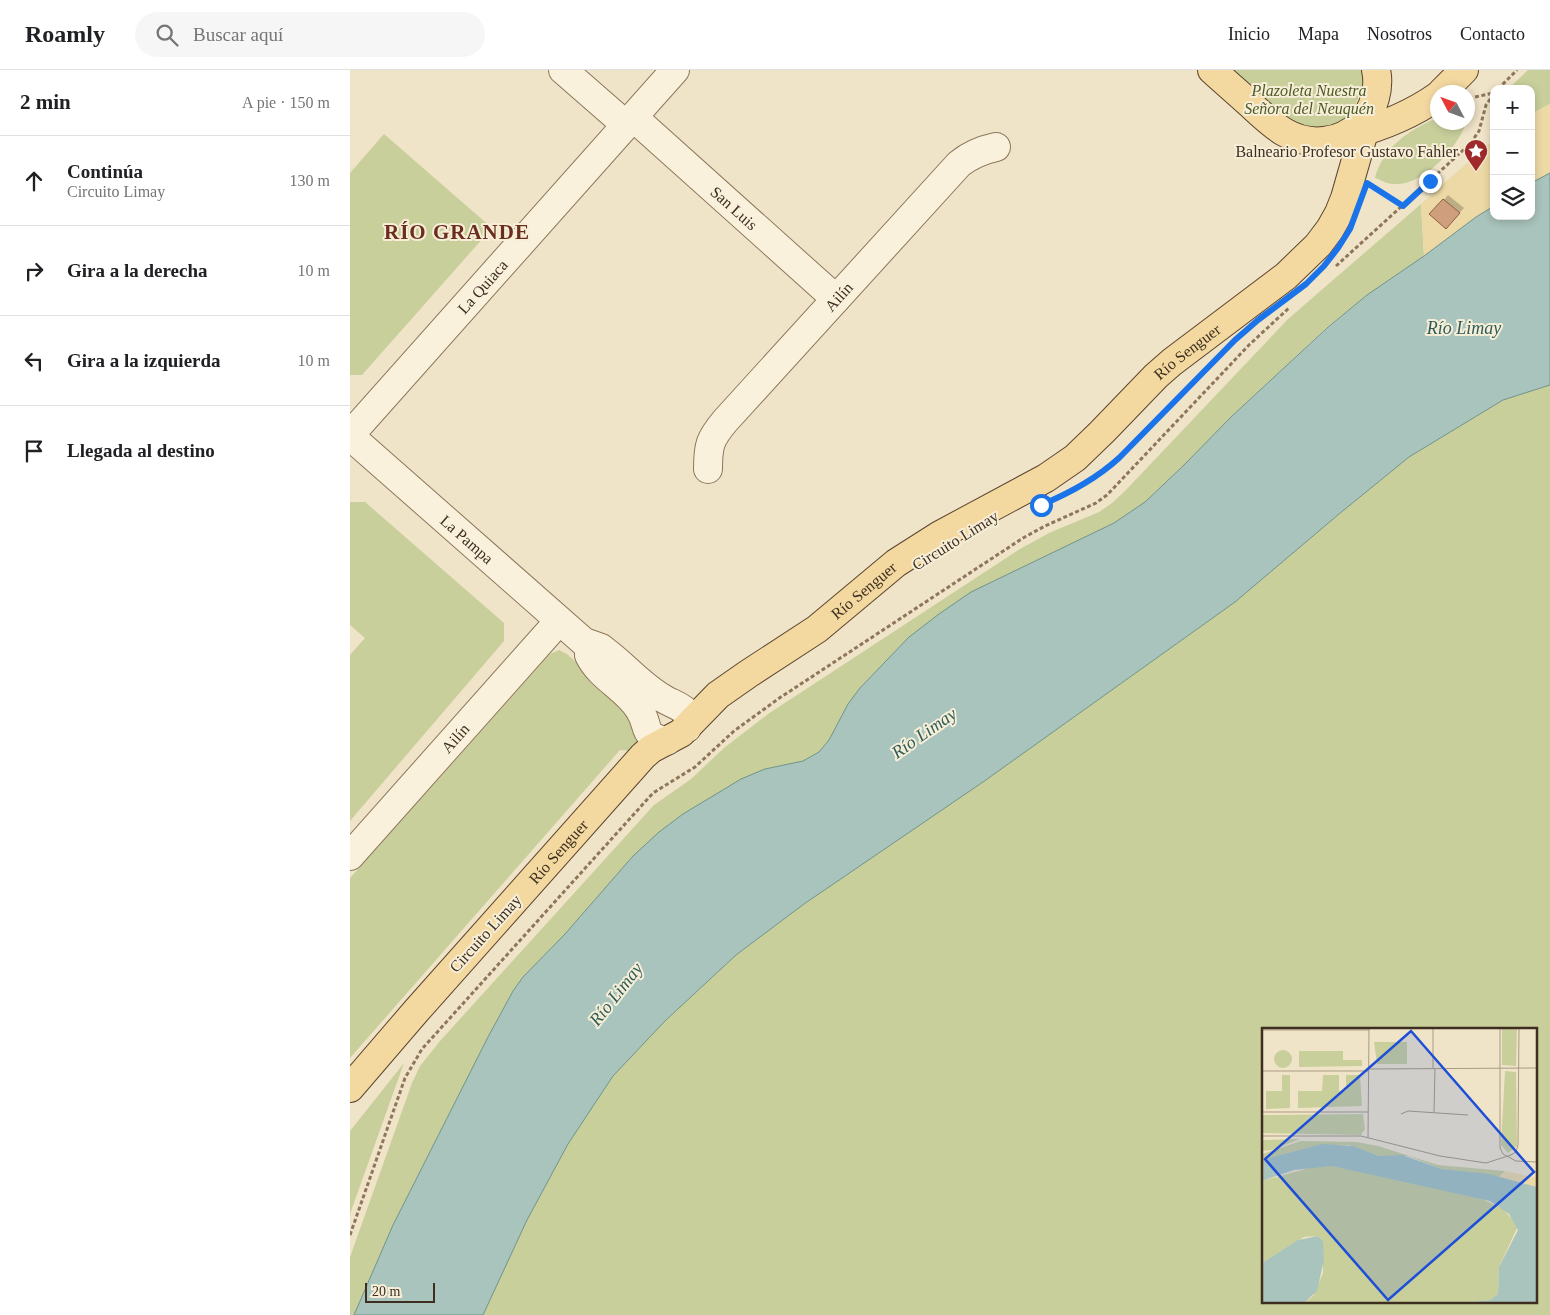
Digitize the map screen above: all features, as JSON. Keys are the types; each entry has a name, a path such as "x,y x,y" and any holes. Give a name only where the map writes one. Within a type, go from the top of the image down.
{"main road":[{"path":"1212,70 1285,133 1298,139 1314,142 1329,141 1359,126 1390,122 1430,101"},
{"name":"Río Senguer","path":"350,1088 630,769 651,749 677,734 726,689 817,629 896,563 940,535 1046,478 1075,458 1172,362 1286,276 1318,244 1334,221 1345,198 1359,126 1375,95 1376,70"},
{"path":"1449,85 1464,70"}],"street":[{"name":"San Luis","path":"563,70 629,121 836,299"},
{"name":"La Quiaca","path":"353,445 629,121 675,70"},
{"name":"Ailín","path":"708,469 709,448 717,430 959,164 968,156 996,147"},
{"name":"La Pampa","path":"353,445 584,642 601,648 651,691 683,709 689,715 690,722 677,734 656,739 649,733 640,709 594,665 584,642"},
{"name":"Ailín","path":"350,856 559,621"}],"path":[{"path":"1502,85 1517,70"},
{"path":"1475,97 1490,94"},
{"path":"1329,272 1470,144 1479,131 1486,106 1490,100"},
{"path":"1367,183 1403,206"},
{"path":"350,1235 405,1078 422,1049 653,793 695,767 734,731 778,700 1002,552 1045,526 1096,503 1108,495 1249,345 1293,305"},
{"path":"1087,483 1104,472 1119,458 1207,369"}],"green space":[{"name":"Plazoleta Nuestra Señora del Neuquén","path":"1227,70 1363,70 1363,88 1355,106 1341,121 1323,129 1293,126"},
{"path":"1528,70 1550,70 1550,104 1535,112 1535,85 1512,85"},
{"path":"1430,122 1430,130 1463,130 1438,164 1416,179 1404,183 1391,184 1375,178 1384,157 1398,141"},
{"path":"384,134 492,228 362,375 350,375 350,173"},
{"path":"1421,204 1424,256 1367,295 1326,328 1231,417 1145,502 1114,523 971,592 939,614 909,637 860,688 829,740 819,752 803,761 765,769 633,856 565,934 523,977 513,991 393,1225 354,1315 350,1315 350,1257 412,1083 420,1066 440,1041 654,805 691,779 724,748 768,714 1020,549 1049,533 1099,512 1112,503 1288,319"},
{"path":"1550,385 1550,1315 483,1315 527,1220 568,1144 613,1076 665,1021 736,955 804,904 983,782 1235,602 1409,457 1503,400"},
{"path":"350,502 365,502 504,623 504,641 350,821 350,655 365,638 350,625"},
{"path":"559,650 567,654 622,703 640,742 636,751 620,750 350,1058 350,878 550,654"},
{"path":"404,1063 350,1214 350,1131"}],"sand":[{"path":"1550,104 1550,173 1535,181 1535,130 1535,112"},
{"name":"Balneario Profesor Gustavo Fahler","path":"1490,143 1490,208 1424,256 1421,204"}],"water":[{"name":"Río Limay","path":"1550,173 1550,385 1503,400 1409,457 1235,602 983,782 804,904 736,955 665,1021 613,1076 568,1144 527,1220 483,1315 354,1315 393,1225 513,991 523,977 565,934 633,856 659,832 683,814 741,779 765,769 803,761 819,752 829,740 848,704 860,688 909,637 971,592 1114,523 1145,502 1231,417 1327,328 1367,295 1476,217 1490,208 1490,220 1535,220 1535,181"}],"building":[{"path":"1443,199 1460,213 1446,229 1429,214"}],"place":[{"name":"Balneario Profesor Gustavo Fahler","path":"1476,172"}],"district":[{"name":"RÍO GRANDE","path":"457,232"}],"route":[{"path":"1041,505 1068,494 1104,472 1235,340 1306,284 1324,266 1350,229 1367,183 1403,206 1430,181"}]}
